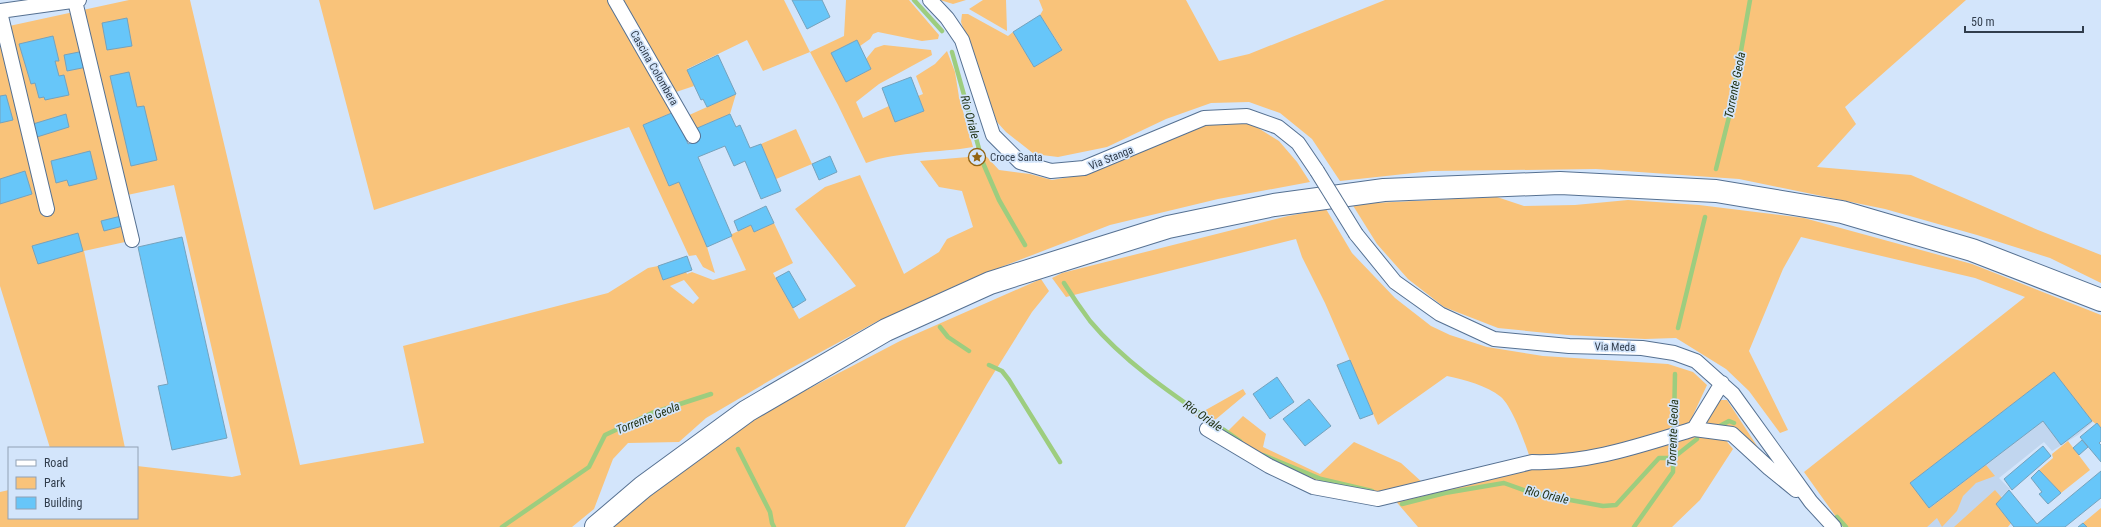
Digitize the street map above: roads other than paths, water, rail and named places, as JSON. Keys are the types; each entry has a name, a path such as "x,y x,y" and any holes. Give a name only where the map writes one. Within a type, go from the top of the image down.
{"highway":[{"path":"596,527 643,488 747,411 886,330 990,283 1168,226 1282,204 1384,190 1560,183 1716,191 1842,212 1972,250 2101,300"}],"street":[{"path":"47,209 0,12 77,0 132,240"},
{"name":"Cascina Colombera","path":"615,0 693,136"},
{"name":"Via Stanga","path":"930,0 947,18 962,40 994,135 1020,162 1051,171 1084,168 1204,118 1247,116 1278,127 1298,143 1356,234"},
{"name":"Via Meda","path":"1356,234 1394,282 1440,314 1494,339 1570,346 1642,348 1674,353 1696,361 1733,394 1811,502 1834,527"},
{"path":"1688,431 1722,383"},
{"path":"1207,429 1270,466 1313,487 1378,499 1532,462 1553,463 1600,456 1688,431 1732,434 1769,468 1811,502"}],"waterway":[{"name":"Rio Oriale","path":"914,0 942,31"},
{"name":"Torrente Geola","path":"1716,169 1730,113 1750,0"},
{"name":"Rio Oriale","path":"952,52 983,163 999,200 1025,245"},
{"name":"Torrente Geola","path":"1678,328 1705,217"},
{"name":"Rio Oriale","path":"1064,283 1090,321 1123,355 1161,386 1240,441"},
{"path":"940,327 948,337 969,351"},
{"path":"989,365 1002,371 1009,380 1060,462"},
{"name":"Rio Oriale","path":"1634,527 1673,472 1675,374"},
{"name":"Torrente Geola","path":"502,527 589,467 605,435 652,413 711,394"},
{"path":"1716,428 1729,421 1734,423"},
{"name":"Rio Oriale","path":"1402,504 1445,493 1504,483 1532,493 1603,506 1616,505 1659,458 1673,458 1697,439"},
{"name":"Torrente Geola","path":"738,449 770,512 774,527"},
{"name":"Rio Oriale","path":"1263,455 1321,479 1372,491"},
{"path":"1837,517 1846,527"}],"place":[{"name":"Croce Santa","path":"977,157"}]}
